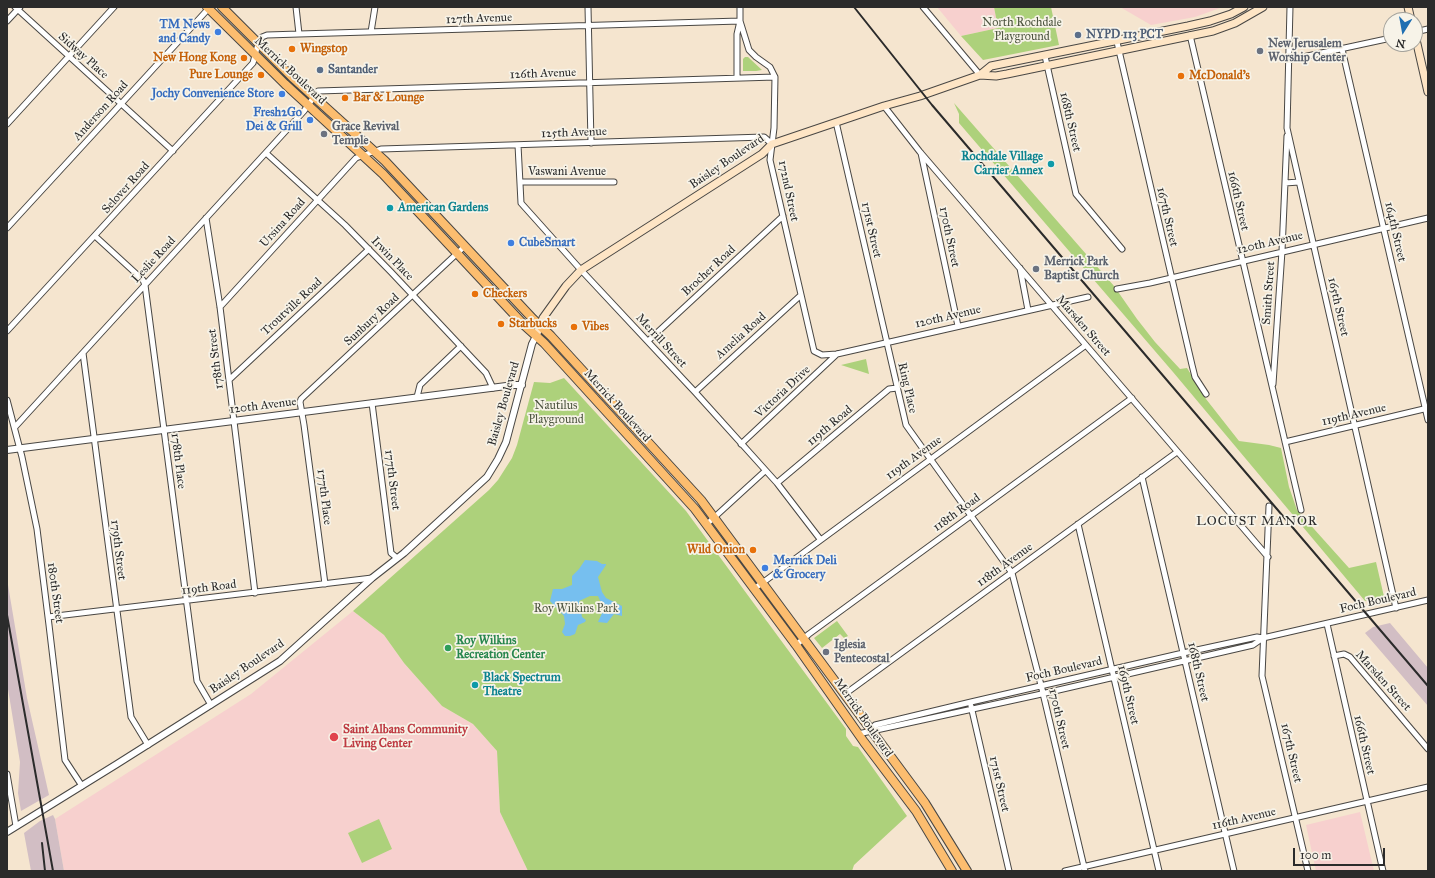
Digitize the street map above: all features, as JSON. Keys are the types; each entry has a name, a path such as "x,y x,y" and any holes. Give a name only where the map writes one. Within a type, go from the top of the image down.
{"main road":[{"name":"Merrick Boulevard","path":"222,7 258,44 398,174 540,326 564,349 701,500 926,803 967,871"},
{"name":"Baisley Boulevard","path":"536,336 546,313 566,286 581,270 762,154 772,144 980,75 991,66 1117,42 1210,21 1231,14 1244,7"},
{"name":"Baisley Boulevard","path":"980,75 996,76 1213,30 1235,23 1263,7"},
{"name":"Merrick Boulevard","path":"208,8 255,55 383,174 536,336 695,509 796,645 858,734 916,811 952,871"},
{"path":"1188,26 1190,35"},
{"path":"1419,52 1428,92"}],"street":[{"path":"7,124 114,7"},
{"path":"296,7 299,34"},
{"path":"371,32 375,7"},
{"path":"588,7 591,143"},
{"path":"737,78 737,34 740,20 740,7"},
{"path":"923,7 980,75"},
{"name":"165th Street","path":"1290,7 1287,128 1396,608"},
{"path":"7,21 17,8"},
{"name":"Sidway Place","path":"17,8 173,151"},
{"name":"Anderson Road","path":"7,228 208,8"},
{"path":"740,20 749,50 770,67 775,77"},
{"name":"127th Avenue","path":"258,44 262,37 267,35 740,20"},
{"name":"166th Street","path":"1190,35 1301,510"},
{"path":"1289,60 1383,40"},
{"name":"167th Street","path":"1117,42 1195,377 1206,394"},
{"path":"255,55 258,44"},
{"name":"164th Street","path":"1342,49 1427,408 1428,420"},
{"name":"Selover Road","path":"7,331 253,63 255,55"},
{"name":"168th Street","path":"1045,56 1076,194 1122,249"},
{"name":"126th Avenue","path":"314,97 318,91 325,90 775,77"},
{"name":"172nd Street","path":"775,77 774,128 770,160 814,351 822,355 837,354"},
{"name":"Leslie Road","path":"15,427 266,153 314,97"},
{"name":"Marsden Street","path":"884,106 920,152 1268,557"},
{"name":"171st Street","path":"836,122 887,343"},
{"name":"Smith Street","path":"1272,388 1282,251 1287,128"},
{"name":"125th Avenue","path":"374,151 382,149 764,137 772,144"},
{"name":"Merrill Street","path":"518,145 521,203 777,483 820,539"},
{"name":"Ursina Road","path":"220,307 356,158 374,151"},
{"name":"170th Street","path":"920,152 958,326"},
{"name":"Irwin Place","path":"266,153 369,249 486,373 493,388"},
{"name":"Vaswani Avenue","path":"520,182 614,182"},
{"path":"1285,183 1299,182"},
{"name":"Brocher Road","path":"648,341 783,216"},
{"name":"178th Street","path":"206,218 220,307 255,592"},
{"name":"120th Avenue","path":"1117,289 1428,218"},
{"path":"95,236 143,280 145,285"},
{"name":"Sunbury Road","path":"301,412 301,399 465,246"},
{"name":"Troutville Road","path":"229,380 369,249"},
{"path":"1019,267 1028,310"},
{"name":"178th Place","path":"145,285 196,681 211,704"},
{"name":"Amelia Road","path":"695,392 801,294"},
{"name":"120th Avenue","path":"837,354 1088,297"},
{"name":"Baisley Boulevard","path":"7,832 280,661 487,477 506,442 532,344 536,336"},
{"name":"Ring Place","path":"887,343 906,425 1012,573"},
{"name":"119th Avenue","path":"754,588 1086,345"},
{"path":"417,397 420,385 461,346"},
{"name":"179th Street","path":"83,353 131,717 148,745"},
{"name":"Victoria Drive","path":"741,444 837,354"},
{"name":"120th Avenue","path":"7,450 417,397 522,385"},
{"name":"119th Road","path":"777,483 889,389 897,388"},
{"name":"118th Road","path":"796,645 803,638 1132,398"},
{"name":"180th Street","path":"7,400 20,448 37,529 65,760 82,786"},
{"name":"177th Street","path":"372,403 391,553 397,558"},
{"name":"119th Avenue","path":"1285,442 1427,408"},
{"name":"177th Place","path":"301,412 325,584"},
{"name":"118th Avenue","path":"845,694 1177,452"},
{"path":"707,524 765,471"},
{"name":"168th Street","path":"1142,477 1234,871"},
{"path":"1263,638 1268,557 1269,506"},
{"name":"169th Street","path":"1078,524 1159,871"},
{"name":"170th Street","path":"1012,573 1043,694 1084,869"},
{"name":"119th Road","path":"48,617 372,578"},
{"name":"Foch Boulevard","path":"872,730 875,725 970,702 1183,653 1257,637 1263,638 1428,600"},
{"name":"166th Street","path":"1326,624 1383,871"},
{"name":"167th Street","path":"1263,638 1262,676 1308,871"},
{"name":"Foch Boulevard","path":"858,734 872,730 880,731 1254,645 1263,638"},
{"name":"Marsden Street","path":"1334,656 1344,654 1350,656 1428,749"},
{"name":"171st Street","path":"970,702 1009,871"},
{"path":"7,774 16,826"},
{"name":"116th Avenue","path":"1065,871 1084,869 1154,850 1428,787"}],"shaded area":[{"path":"937,7 994,7 998,28 961,36"},
{"path":"1120,7 1223,7 1195,17 1151,25"},
{"path":"7,579 27,698 49,795 21,811 18,793 20,762 7,683"},
{"name":"Saint Albans Community Living Center","path":"353,611 384,635 404,663 442,706 473,724 497,751 500,812 528,871 64,871 55,819 251,694"},
{"path":"1390,623 1428,668 1428,706 1365,633 1373,627"},
{"path":"1360,812 1374,871 1316,871 1306,825"},
{"path":"53,815 64,871 31,871 24,833 40,821"}],"green space":[{"name":"North Rochdale Playground","path":"994,7 1051,7 1059,45 983,60 961,36 998,28"},
{"path":"748,57 762,70 743,71 743,59"},
{"path":"954,103 1114,286 1155,342 1180,369 1187,368 1206,399 1239,441 1281,448 1289,487 1297,510 1349,568 1376,562 1385,601 1377,602 1373,598 1365,601 1173,372 959,123 959,114"},
{"path":"866,359 869,374 841,365"},
{"name":"Roy Wilkins Park","path":"564,378 686,511 846,729 846,736 853,746 858,747 907,816 854,865 852,871 528,871 500,812 497,751 473,724 442,706 404,663 384,635 353,611 489,490 498,480 512,458 534,382 550,383"},
{"path":"837,621 848,636 844,638 840,634 822,648 814,638"},
{"path":"379,819 392,849 362,863 348,833"}],"water":[{"path":"585,560 597,561 602,564 606,564 598,577 602,592 606,598 622,606 622,616 614,614 607,623 598,622 604,609 598,596 590,596 579,601 582,617 586,620 585,622 578,625 575,634 565,636 562,632 565,624 564,616 550,601 553,589 562,589 572,585 572,576"}],"railway":[{"path":"854,7 932,105 1428,686"},
{"path":"7,615 53,871"},
{"path":"42,843 45,871"}],"place":[{"name":"TM News and Candy","path":"218,32"},
{"name":"NYPD 113 PCT","path":"1078,35"},
{"name":"Wingstop","path":"292,49"},
{"name":"New Jerusalem Worship Center","path":"1260,51"},
{"name":"New Hong Kong","path":"244,58"},
{"name":"Santander","path":"320,70"},
{"name":"Pure Lounge","path":"261,75"},
{"name":"McDonald's","path":"1181,76"},
{"name":"Jochy Convenience Store","path":"282,94"},
{"name":"Bar & Lounge","path":"345,98"},
{"name":"Fresh2Go Dei & Grill","path":"310,120"},
{"name":"Grace Revival Temple","path":"324,134"},
{"name":"Rochdale Village Carrier Annex","path":"1051,164"},
{"name":"American Gardens","path":"390,208"},
{"name":"CubeSmart","path":"511,243"},
{"name":"Merrick Park Baptist Church","path":"1036,269"},
{"name":"Checkers","path":"475,294"},
{"name":"Starbucks","path":"501,324"},
{"name":"Vibes","path":"574,327"},
{"name":"Wild Onion","path":"753,550"},
{"name":"Merrick Deli & Grocery","path":"765,568"},
{"name":"Roy Wilkins Recreation Center","path":"448,648"},
{"name":"Iglesia Pentecostal","path":"826,652"},
{"name":"Black Spectrum Theatre","path":"475,685"},
{"name":"Saint Albans Community Living Center","path":"334,737"}],"district":[{"name":"LOCUST MANOR","path":"1257,522"}],"park label":[{"name":"Nautilus Playground","path":"556,413"}]}
